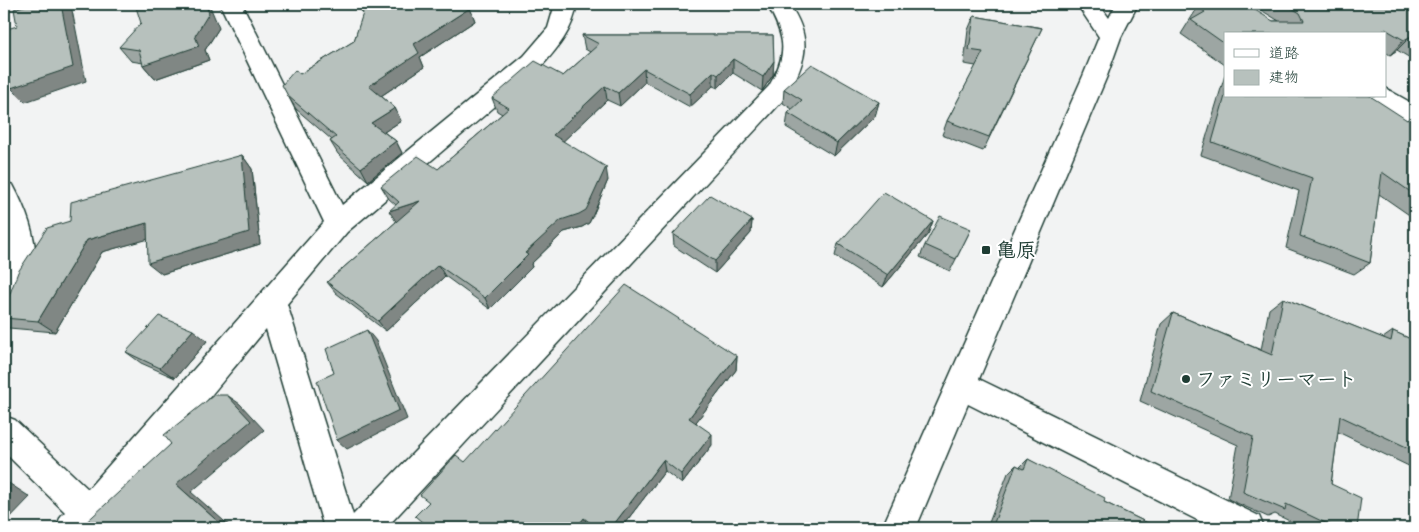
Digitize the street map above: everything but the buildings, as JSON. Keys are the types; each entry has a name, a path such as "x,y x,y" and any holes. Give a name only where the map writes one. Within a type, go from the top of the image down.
{"street":[{"path":"231,4 338,224"},
{"path":"4,431 81,520 118,482 338,224 532,62 557,34 565,16 566,4"},
{"path":"364,528 777,92 787,76 794,48 793,34 788,17 778,4"},
{"path":"1088,4 1110,37"},
{"path":"899,528 1110,37 1127,4"},
{"path":"1385,98 1415,117"},
{"path":"4,192 16,222 23,247 22,278 8,311 4,315"},
{"path":"272,302 341,528"},
{"path":"961,385 1247,528"}],"place":[{"name":"亀原","path":"986,250"},
{"name":"ファミリーマート","path":"1186,379"}]}
